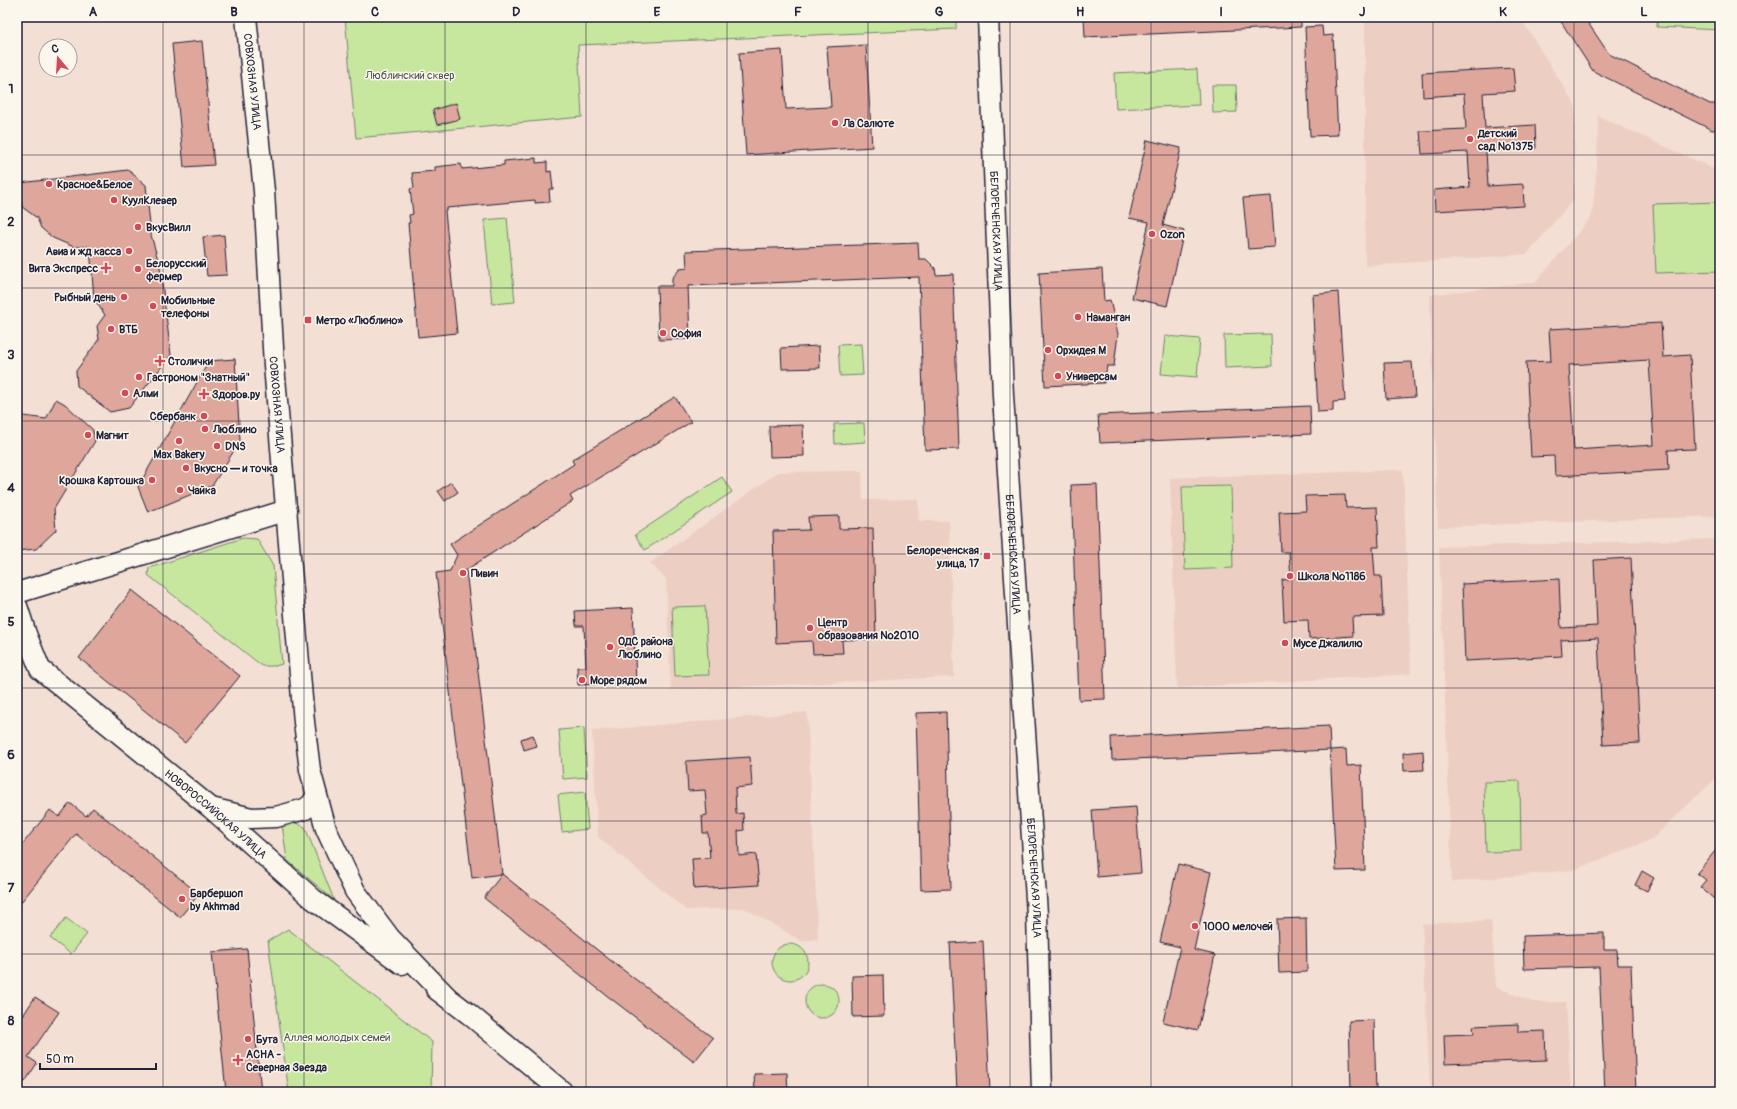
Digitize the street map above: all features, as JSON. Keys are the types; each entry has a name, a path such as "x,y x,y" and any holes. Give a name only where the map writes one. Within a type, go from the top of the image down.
{"street":[{"name":"СОВХОЗНАЯ УЛИЦА","path":"246,17 264,191 274,365 287,510"},
{"name":"БЕЛОРЕЧЕНСКАЯ УЛИЦА","path":"988,17 1003,396 1037,914 1042,1092"},
{"path":"17,593 287,510"},
{"name":"НОВОРОССИЙСКАЯ УЛИЦА","path":"287,510 304,722 310,770 326,829 355,891 390,938 447,997"},
{"name":"НОВОРОССИЙСКАЯ УЛИЦА","path":"17,606 40,669 211,808 313,899 447,997 563,1092"},
{"path":"211,808 251,818 276,817 305,809 312,804 316,796"}],"shaded area":[{"name":"Детский сад №1375","path":"1440,17 1520,17 1575,105 1574,199 1527,254 1365,266 1365,22"},
{"path":"1598,116 1714,169 1720,168 1720,516 1438,527 1430,295 1536,282 1592,216 1597,166"},
{"name":"Школа №1186","path":"1403,470 1411,674 1177,688 1170,478"},
{"name":"Центр образования №2010","path":"862,471 863,500 918,499 919,521 949,521 954,677 671,690 666,579 650,563 778,472"},
{"path":"1720,539 1720,774 1651,840 1573,870 1452,882 1439,547"},
{"path":"807,712 818,939 802,941 744,908 686,910 598,837 592,731"},
{"path":"1491,920 1496,987 1533,1002 1566,1002 1571,1092 1452,1092 1430,1086 1422,924"}],"green space":[{"name":"Люблинский сквер","path":"345,17 956,17 956,29 578,45 582,117 356,138"},
{"path":"1657,17 1720,17 1720,30 1657,27"},
{"path":"1197,69 1199,105 1116,109 1114,73"},
{"path":"1212,85 1236,85 1237,112 1213,113"},
{"path":"1720,202 1720,271 1656,273 1653,204"},
{"path":"507,218 515,302 492,304 484,220"},
{"path":"1271,334 1272,366 1225,368 1224,335"},
{"path":"1165,336 1200,339 1197,377 1161,374"},
{"path":"861,344 863,375 840,376 838,345"},
{"path":"864,423 865,442 835,444 834,424"},
{"path":"722,477 732,492 645,550 635,535"},
{"path":"1231,486 1233,568 1185,570 1182,487"},
{"path":"243,538 257,539 273,566 282,664 275,666 262,666 148,575 149,568"},
{"path":"705,606 709,675 675,676 672,607"},
{"path":"584,728 587,777 563,779 559,730"},
{"path":"1520,781 1521,851 1486,852 1484,782"},
{"path":"585,792 588,829 562,832 558,795"},
{"path":"296,823 305,827 334,900 287,860 282,824"},
{"path":"66,918 87,934 71,954 50,938"},
{"name":"Аллея молодых семей","path":"288,929 432,1042 431,1092 289,1092 268,941"},
{"path":"794,944 803,949 807,955 807,969 803,975 794,980 786,980 777,975 773,969 772,958 777,949 783,945"},
{"path":"822,984 834,989 839,1001 834,1013 822,1018 810,1013 805,1001 810,989"}],"building":[{"path":"1084,17 1301,17 1301,27 1085,37"},
{"path":"1558,17 1584,17 1609,54 1710,104 1720,104 1720,129 1712,130 1593,71"},
{"path":"1322,26 1323,36 1333,35 1338,135 1310,136 1305,27"},
{"path":"202,41 214,165 184,167 172,44"},
{"path":"866,45 872,147 746,155 739,53 782,50 786,109 831,107 827,47"},
{"path":"1513,68 1515,91 1483,93 1485,128 1535,125 1536,148 1486,151 1488,186 1523,184 1524,206 1435,211 1434,190 1470,187 1468,152 1422,154 1420,131 1466,129 1464,94 1423,97 1422,73"},
{"path":"456,103 460,119 437,125 433,110"},
{"path":"1147,140 1181,148 1163,225 1184,231 1167,306 1132,298 1149,222 1129,218"},
{"path":"536,158 536,163 547,162 547,172 551,171 553,189 549,189 550,202 535,203 535,200 447,208 445,211 457,333 418,337 408,223 410,223 409,215 413,214 410,189 414,188 412,173 435,171 435,167 461,164 462,169 504,165 504,161"},
{"path":"128,170 146,185 151,235 160,267 171,355 129,408 110,412 77,386 76,371 99,339 97,326 105,315 94,299 90,247 74,247 53,238 41,228 37,218 22,207 20,183"},
{"path":"1271,196 1275,247 1248,249 1243,198"},
{"path":"224,235 227,275 207,276 203,237"},
{"path":"918,243 919,259 926,259 935,268 936,275 953,274 959,449 925,450 919,277 688,286 690,339 659,340 657,286 672,286 672,278 680,269 687,268 686,251"},
{"name":"Наманган","path":"1102,269 1104,301 1110,300 1118,334 1114,366 1107,366 1104,383 1045,386 1039,273"},
{"path":"1338,292 1345,401 1333,402 1333,411 1318,412 1312,295"},
{"path":"1661,323 1663,357 1690,355 1695,449 1668,450 1669,470 1555,476 1554,456 1531,457 1526,362 1551,361 1549,329","holes":["1649,360 1654,445 1574,450 1569,365"]},
{"path":"819,346 820,368 782,369 781,348"},
{"name":"Люблино","path":"235,359 240,441 212,486 148,512 138,487 209,361"},
{"path":"1412,362 1415,397 1386,399 1384,363"},
{"path":"675,397 691,422 570,496 573,501 466,570 502,874 472,878 436,573 450,571 457,555 450,544 574,464 572,460"},
{"path":"56,399 65,404 93,430 95,441 54,509 56,530 36,549 17,551 17,415 46,419"},
{"path":"1310,406 1311,434 1100,443 1098,415"},
{"path":"803,425 804,456 770,457 769,426"},
{"path":"451,482 458,492 445,501 438,491"},
{"path":"1097,484 1105,699 1079,700 1071,485"},
{"path":"1345,495 1346,508 1377,507 1379,547 1373,547 1375,576 1381,576 1383,616 1352,617 1353,636 1309,639 1308,620 1284,621 1282,580 1291,579 1289,552 1281,552 1279,512 1306,511 1305,496"},
{"path":"839,516 839,529 873,528 876,639 842,640 843,653 813,654 812,641 776,643 773,531 809,530 808,517"},
{"path":"1631,558 1640,743 1603,745 1598,638 1561,640 1562,656 1465,661 1462,584 1559,579 1561,628 1597,626 1594,560"},
{"path":"132,590 240,676 185,743 79,658"},
{"name":"ОДС района Люблино","path":"633,608 636,683 578,685 577,667 586,667 584,626 576,626 575,611"},
{"path":"946,712 951,889 921,890 916,713"},
{"path":"1329,726 1330,750 1112,760 1111,737"},
{"path":"533,735 537,746 524,750 521,739"},
{"path":"1346,749 1347,766 1361,765 1365,870 1336,871 1330,750"},
{"path":"1423,751 1424,770 1404,771 1403,753"},
{"path":"750,757 752,786 735,788 736,814 743,813 744,830 738,831 739,856 756,854 759,885 694,889 692,859 710,858 708,833 703,833 702,816 707,815 705,790 688,791 686,761"},
{"path":"70,803 86,816 93,808 199,894 180,917 76,834 17,907 17,851 50,810 59,817"},
{"path":"1136,807 1141,873 1097,877 1092,810"},
{"path":"1720,845 1720,904 1700,887 1706,880 1697,873"},
{"path":"1178,864 1211,872 1194,950 1215,955 1198,1030 1163,1022 1180,947 1160,942"},
{"path":"1642,871 1654,878 1647,891 1635,885"},
{"path":"502,874 610,960 713,1038 694,1062 597,988 484,898"},
{"path":"1306,918 1307,972 1279,973 1277,919"},
{"path":"1604,933 1604,950 1617,950 1618,965 1631,965 1636,1092 1605,1092 1599,967 1524,969 1523,936"},
{"path":"983,941 990,1092 957,1092 950,943"},
{"path":"247,949 261,1092 226,1092 212,952"},
{"path":"883,975 884,1016 853,1017 852,976"},
{"path":"35,997 59,1012 28,1057 37,1063 25,1082 17,1078 17,1025"},
{"path":"1374,1020 1376,1092 1351,1092 1349,1021"},
{"path":"1518,1024 1518,1032 1545,1031 1546,1060 1445,1064 1444,1035 1474,1034 1473,1026"},
{"path":"787,1073 788,1092 755,1092 754,1074"}],"place":[{"name":"Ла Салюте","path":"835,123"},
{"name":"Детский сад №1375","path":"1470,139"},
{"name":"Красное&Белое","path":"49,184"},
{"name":"КуулКлевер","path":"114,200"},
{"name":"ВкусВилл","path":"138,227"},
{"name":"Ozon","path":"1152,234"},
{"name":"Авиа и жд касса","path":"129,251"},
{"name":"Вита Экспресс","path":"106,268"},
{"name":"Белорусский фермер","path":"138,269"},
{"name":"Рыбный день","path":"124,297"},
{"name":"Мобильные телефоны","path":"153,306"},
{"name":"Наманган","path":"1078,317"},
{"name":"Метро «Люблино»","path":"308,320"},
{"name":"ВТБ","path":"111,329"},
{"name":"София","path":"663,333"},
{"name":"Орхидея М","path":"1048,350"},
{"name":"Столички","path":"160,361"},
{"name":"Универсам","path":"1058,376"},
{"name":"Гастроном \"Знатный\"","path":"139,377"},
{"name":"Алми","path":"125,393"},
{"name":"Здоров.ру","path":"204,394"},
{"name":"Сбербанк","path":"204,416"},
{"name":"Люблино","path":"205,429"},
{"name":"Магнит","path":"88,435"},
{"name":"Max Bakery","path":"179,441"},
{"name":"DNS","path":"217,446"},
{"name":"Вкусно — и точка","path":"186,468"},
{"name":"Крошка Картошка","path":"152,480"},
{"name":"Чайка","path":"180,490"},
{"name":"Белореченская улица, 17","path":"987,556"},
{"name":"Пивин","path":"463,573"},
{"name":"Школа №1186","path":"1290,576"},
{"name":"Центр образования №2010","path":"810,628"},
{"name":"Мусе Джалилю","path":"1285,643"},
{"name":"ОДС района Люблино","path":"610,647"},
{"name":"Море рядом","path":"582,680"},
{"name":"Барбершоп by Akhmad","path":"182,899"},
{"name":"1000 мелочей","path":"1195,926"},
{"name":"Бута","path":"248,1039"},
{"name":"АСНА - Северная Звезда","path":"238,1060"}]}
